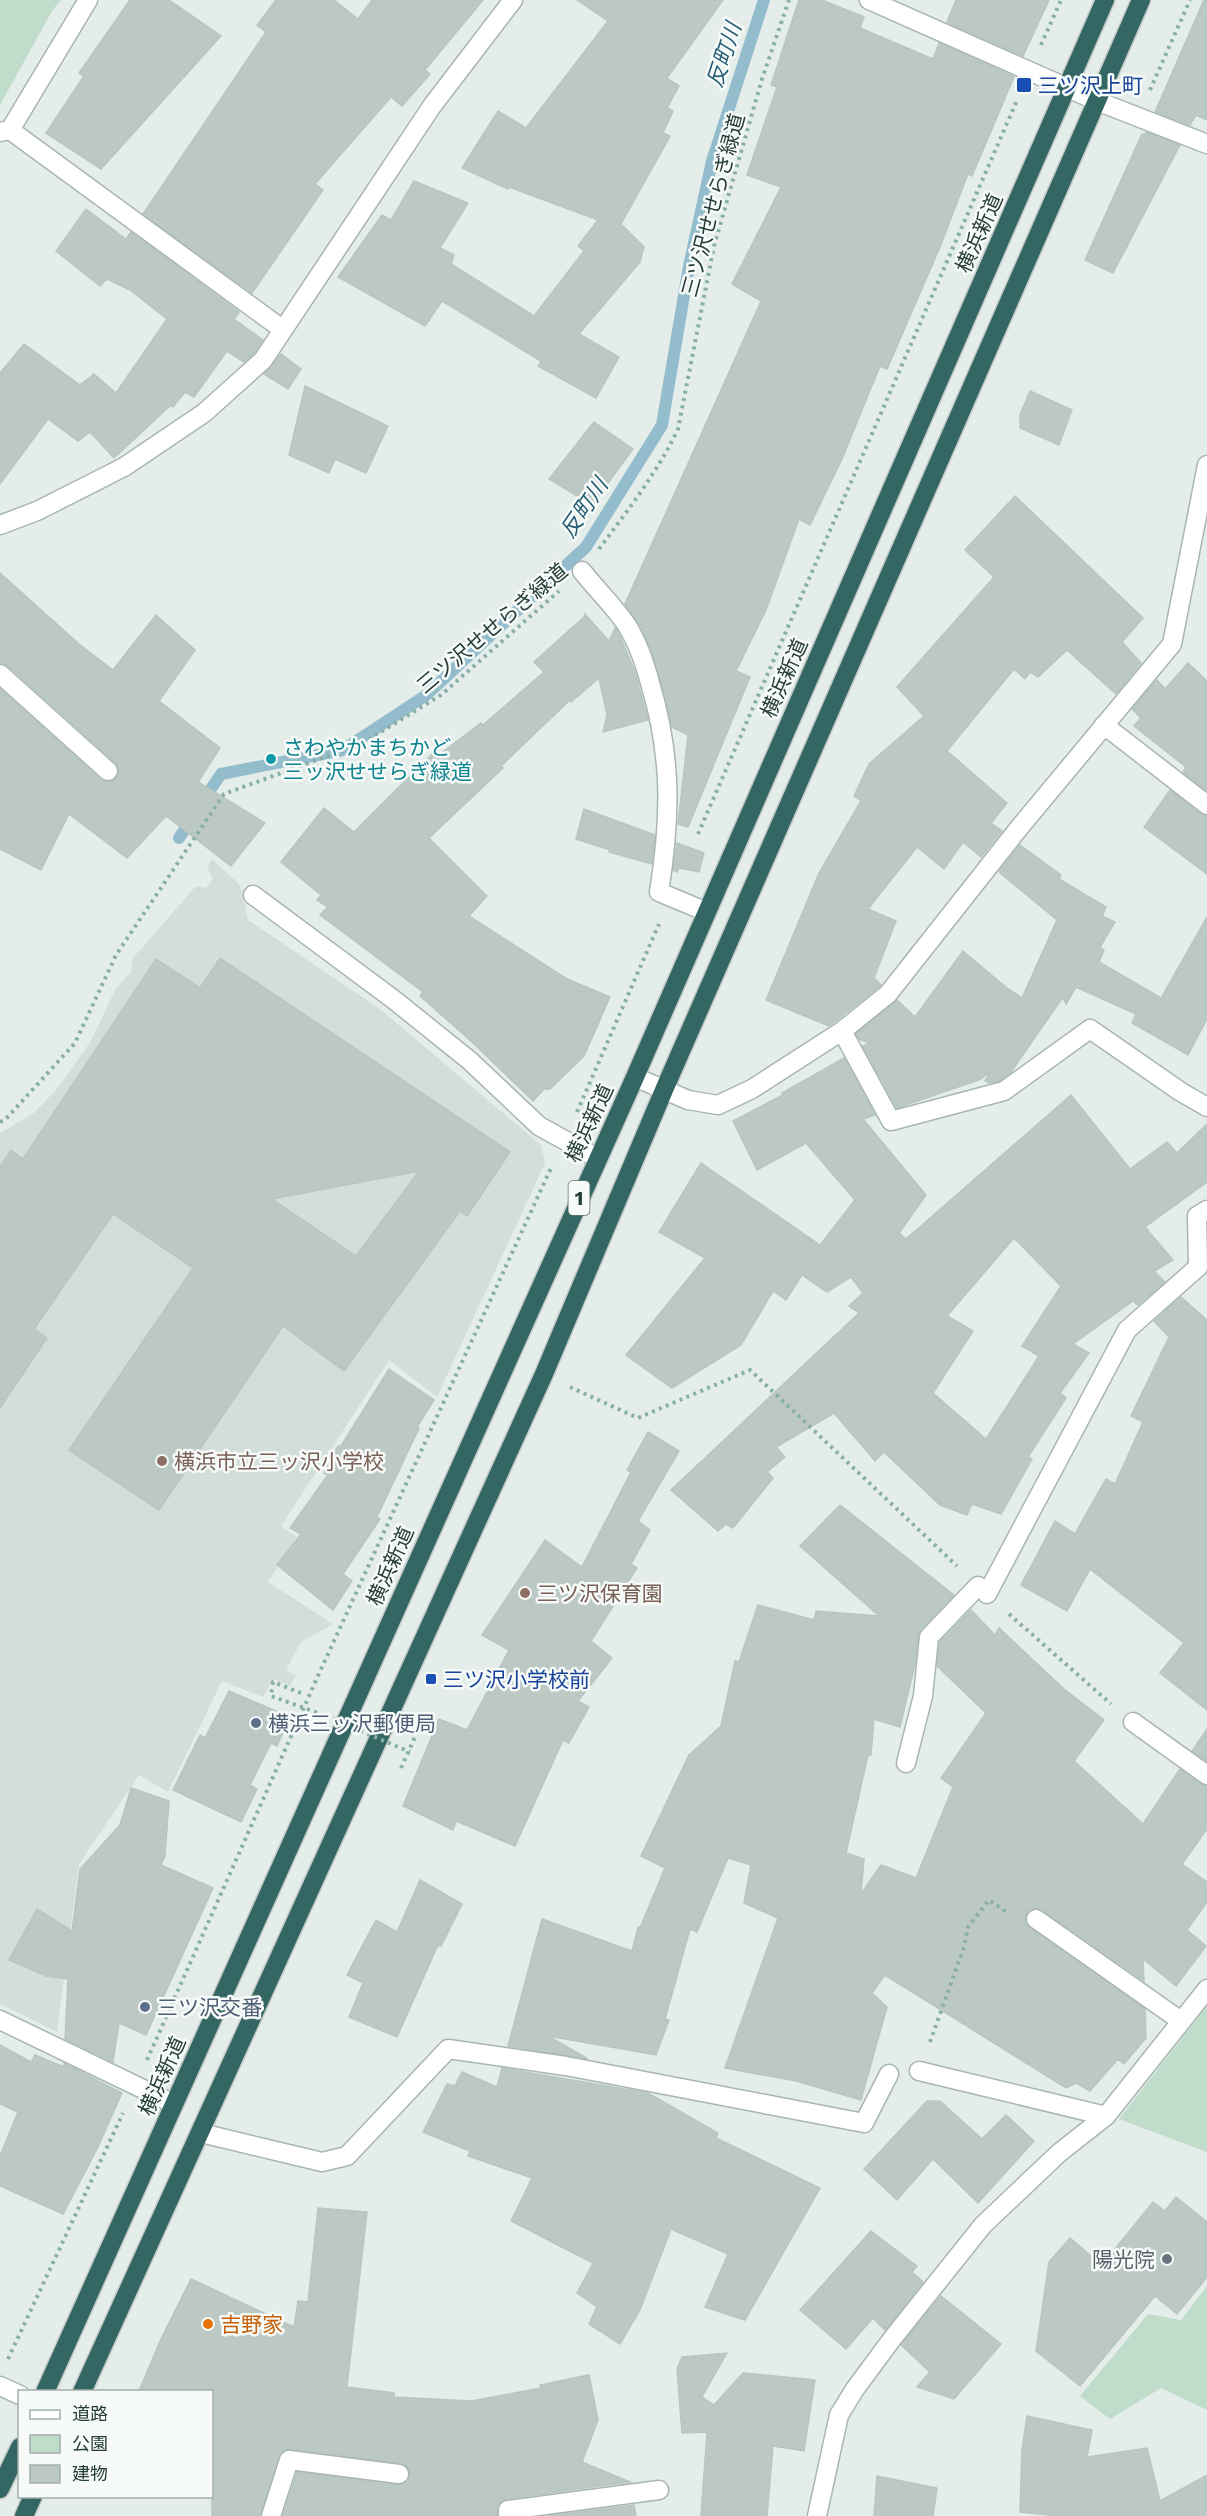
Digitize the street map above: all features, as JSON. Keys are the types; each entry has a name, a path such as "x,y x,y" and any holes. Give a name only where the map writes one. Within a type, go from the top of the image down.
{"highway":[{"name":"横浜新道","path":"45,2390 635,1077 1105,0"},
{"name":"1","path":"82,2390 544,1374 664,1090 1141,0"},
{"path":"0,2489 18,2451"},
{"path":"24,2516 32,2498"}],"street":[{"path":"88,0 5,131 282,329"},
{"path":"0,525 37,511 124,467 204,413 263,360 432,106 513,0"},
{"path":"869,0 1097,101 1207,144"},
{"path":"635,1077 688,1100 718,1105 752,1089 842,1031 888,994 1104,724 1172,644 1207,465"},
{"path":"582,571 626,625 645,667 660,715 668,769 668,805 659,891 707,912"},
{"path":"0,674 108,771"},
{"path":"1104,724 1207,805"},
{"path":"253,895 393,999 469,1060 539,1126 597,1158"},
{"path":"842,1031 891,1121 1004,1090 1090,1029 1181,1092 1207,1107"},
{"path":"906,1763 923,1696 929,1637 982,1590 1127,1330 1198,1267 1197,1216 1207,1210"},
{"path":"1133,1722 1207,1775"},
{"path":"1036,1919 1181,2021"},
{"path":"817,2516 839,2415 892,2338 983,2226 1059,2153 1106,2116 1207,1989"},
{"path":"0,2020 174,2104"},
{"path":"201,2133 322,2162 347,2156 448,2049 588,2070 864,2123 889,2074"},
{"path":"919,2071 1106,2116"},
{"path":"0,2386 18,2394"},
{"path":"271,2516 290,2460 399,2474"},
{"path":"508,2516 508,2510 659,2490"}],"path":[{"name":"三ツ沢せせらぎ緑道","path":"0,1122 5,1120 75,1043 116,955 224,794 363,743 441,695 582,571 640,494 666,454 678,429 714,246 762,79 789,0"},
{"path":"695,842 1060,0"},
{"path":"1139,117 1190,0"},
{"path":"5,2366 136,2085 317,1678 564,1140 671,896"},
{"path":"544,1374 638,1418 750,1370 1039,1643 1133,1722"},
{"path":"301,1693 273,1682 271,1696 328,1716 410,1752"},
{"path":"928,2048 964,1947 968,1927 989,1900"}],"shaded area":[{"name":"横浜市立三ッ沢小学校","path":"212,859 240,885 248,920 380,1009 541,1145 545,1163 437,1397 389,1360 281,1526 297,1537 268,1582 333,1624 301,1642 286,1670 296,1675 290,1686 273,1679 263,1697 222,1681 168,1792 139,1775 79,1864 57,2032 0,2004 0,1133 34,1113 57,1089 91,1041 116,988 131,972 133,958 196,886 206,888 213,879 207,868"}],"green space":[{"path":"0,0 61,0 52,11 0,105"},
{"path":"1207,2006 1207,2152 1119,2119"},
{"path":"1207,2286 1207,2410 1161,2388 1110,2419 1080,2396 1148,2314 1181,2320"}],"building":[{"path":"130,0 169,0 221,36 101,169 46,133 84,76 79,73"},
{"path":"276,0 334,0 358,19 372,0 483,0 425,70 430,74 402,106 391,97 315,184 323,190 252,293 143,214 266,32 257,25"},
{"path":"577,0 723,0 667,78 679,86 667,108 673,111 663,133 670,136 621,224 644,247 640,262 579,334 619,357 596,398 538,366 541,361 442,301 425,326 338,277 382,215 391,220 414,181 468,203 440,248 454,255 451,264 534,316 584,251 578,246 598,220 509,187 508,189 462,168 498,111 526,128 608,21"},
{"path":"799,0 822,0 864,17 860,28 933,59 939,43 1014,77 972,176 968,174 940,247 887,369 880,366 842,459 810,525 799,519 766,610 736,671 750,677 688,827 678,824 688,735 672,727 651,649 640,625 625,604 761,301 732,284 781,187 747,175 777,87 771,85"},
{"path":"956,0 1049,0 1023,56 947,22"},
{"path":"1204,0 1207,0 1207,120 1196,115 1190,125 1155,112"},
{"path":"1146,132 1180,145 1113,273 1085,260 1142,134 1145,135"},
{"path":"86,209 126,239 131,232 239,312 234,319 263,340 244,362 227,351 194,397 185,392 173,407 171,405 114,458 90,432 78,441 48,419 0,484 0,373 24,344 80,385 94,374 116,393 167,319 130,290 107,279 100,286 56,251"},
{"path":"281,354 301,369 288,389 264,374"},
{"path":"305,386 388,426 366,473 335,459 329,473 289,455"},
{"path":"1030,391 1072,410 1059,445 1020,428 1020,415"},
{"path":"594,422 633,449 592,505 549,479"},
{"path":"1015,496 1143,618 1122,642 1141,663 1116,694 1067,650 1038,677 1030,672 1025,679 1014,669 947,751 1007,803 991,823 1002,831 981,857 963,842 944,869 917,847 868,909 896,921 874,978 881,985 829,1026 766,1000 819,873 861,801 854,796 869,764 924,716 897,687 994,577 965,550"},
{"path":"0,573 79,644 113,670 156,615 195,650 159,701 220,748 198,782 265,823 231,866 166,816 127,858 69,814 41,870 0,849 0,689 100,779 112,781 119,773 116,763 8,666 0,663"},
{"path":"584,613 609,641 615,628 620,636 635,672 648,720 603,732 607,715 599,678 571,702 570,700 429,838 487,896 469,916 567,979 610,997 584,1056 550,1089 544,1089 533,1101 420,996 423,992 320,915 328,907 317,900 321,895 281,862 324,808 354,832 432,754 436,757 481,723 483,725 544,672 534,662 585,616"},
{"path":"1188,663 1207,681 1207,791 1183,772 1186,767 1134,726 1141,718 1132,709 1157,680 1165,689"},
{"path":"1170,790 1200,814 1207,816 1207,874 1144,827"},
{"path":"584,809 655,835 652,864 609,852 610,850 576,839"},
{"path":"677,843 704,853 699,872 679,868 677,872 673,870"},
{"path":"1020,845 1061,875 1059,879 1106,907 1102,916 1115,922 1100,947 1104,950 1099,962 1161,998 1207,917 1207,1019 1188,1055 1132,1023 1136,1014 1076,987 1066,1004 1063,997 1011,1072 999,1081 989,1083 985,1081 990,1071 981,1079 897,1108 863,1046 869,1043 859,1039 856,1034 897,1000 915,1017 963,951 1022,998 1057,920 999,872"},
{"path":"220,958 510,1152 467,1216 460,1211 344,1371 283,1326 159,1510 69,1450 193,1268 113,1214 34,1329 47,1338 0,1408 0,1167 11,1150 23,1159 156,959 200,988","holes":["419,1171 356,1256 272,1199"]},
{"path":"844,1058 875,1115 863,1119 926,1195 899,1233 906,1239 1071,1095 1130,1169 1167,1142 1177,1153 1207,1124 1207,1182 1145,1227 1173,1260 1154,1271 1165,1282 1138,1305 1133,1301 1073,1344 1089,1353 1060,1393 1066,1398 1028,1457 1032,1459 1001,1514 972,1504 967,1515 940,1505 884,1452 875,1461 834,1413 776,1447 785,1457 767,1472 773,1478 733,1528 726,1524 718,1531 671,1490 859,1313 849,1306 863,1293 851,1277 827,1292 802,1275 786,1300 773,1291 741,1345 672,1388 626,1355 705,1258 659,1232 701,1163 820,1245 855,1200 806,1143 757,1170 733,1121 783,1095 782,1093","holes":["1014,1238 1061,1286 1022,1346 1039,1356 986,1439 933,1393 973,1331 947,1316"]},
{"path":"1181,1297 1207,1320 1207,1710 1160,1673 1184,1643 1090,1569 1067,1611 1021,1585 1055,1521 1075,1534 1106,1479 1115,1484 1143,1422 1131,1416 1169,1337 1154,1321"},
{"path":"389,1369 434,1400 417,1427 419,1428 377,1517 380,1519 343,1574 352,1581 333,1610 277,1565 301,1534 290,1528 328,1475 324,1473 338,1446 341,1446"},
{"path":"648,1432 679,1451 638,1521 650,1530 631,1564 637,1568 591,1641 612,1658 578,1701 589,1707 569,1743 563,1740 515,1846 456,1821 453,1830 403,1806 439,1719 467,1730 509,1650 482,1635 545,1540 582,1567 631,1472 627,1470"},
{"path":"840,1505 954,1595 918,1635 915,1664 900,1727 874,1719 871,1755 868,1755 846,1853 864,1859 861,1894 881,1865 916,1878 953,1787 941,1778 986,1713 937,1666 940,1642 971,1610 995,1635 999,1628 1064,1689 1104,1720 1074,1761 1143,1824 1180,1769 1200,1784 1207,1786 1207,1829 1182,1864 1207,1882 1207,1902 1187,1930 1206,1946 1176,1986 1143,1959 1144,1981 1042,1910 1032,1909 1027,1913 1026,1923 1030,1928 1145,2009 1146,2038 1124,2064 1118,2059 1090,2091 1076,2083 1066,2088 885,1975 872,1993 887,2007 861,2100 796,2081 725,2068 778,1918 744,1903 751,1865 728,1858 697,1932 690,1929 665,2019 669,2020 656,2055 548,2036 588,2059 508,2046 542,1919 632,1951 638,1927 640,1928 665,1868 641,1856 689,1755 721,1726 735,1661 739,1662 758,1605 814,1620 816,1611 879,1616 800,1546"},
{"path":"229,1691 290,1717 277,1746 271,1743 250,1785 257,1789 241,1822 173,1790 200,1735 205,1738"},
{"path":"1207,1729 1207,1761 1192,1751"},
{"path":"131,1788 169,1801 165,1856 161,1865 213,1888 146,2035 119,2023 113,2062 65,2039 68,1979 46,1976 9,1960 37,1909 72,1931 80,1869 120,1825"},
{"path":"420,1880 462,1904 441,1946 438,1945 397,2037 349,2017 363,1983 347,1975 376,1920 397,1932"},
{"path":"0,2045 31,2062 35,2055 64,2067 64,2063 122,2093 97,2149 63,2214 0,2186 0,2156 18,2112 0,2104"},
{"path":"502,2068 648,2093 718,2133 716,2138 820,2188 745,2320 705,2307 728,2254 671,2229 640,2310 620,2344 589,2324 597,2307 577,2293 593,2263 511,2221 532,2178 468,2156 470,2151 423,2132 447,2084 455,2086 462,2072 497,2087"},
{"path":"927,2101 940,2101 982,2139 1006,2115 1034,2141 978,2203 933,2159 897,2200 864,2169"},
{"path":"1176,2197 1207,2222 1207,2277 1177,2314 1155,2296 1080,2386 1036,2351 1049,2262 1070,2238 1102,2265 1153,2202 1165,2211"},
{"path":"318,2208 367,2212 347,2387 394,2393 394,2397 472,2401 541,2388 540,2385 589,2375 598,2420 582,2462 630,2482 507,2499 498,2504 497,2516 283,2516 297,2472 398,2485 408,2481 410,2475 406,2465 400,2463 290,2449 281,2452 278,2457 260,2516 212,2516 213,2390 139,2390 161,2339 191,2279 294,2327 298,2301 308,2302"},
{"path":"871,2231 917,2266 912,2272 923,2282 885,2330 873,2318 846,2349 800,2310"},
{"path":"941,2296 1001,2344 954,2399 917,2387 930,2372 901,2345"},
{"path":"727,2353 702,2397 714,2405 743,2373 815,2380 804,2451 773,2446 767,2516 701,2516 707,2432 682,2433 677,2369 682,2357"},
{"path":"1027,2416 1092,2430 1087,2457 1147,2448 1160,2501 1207,2475 1207,2516 1058,2516 1020,2512 1022,2450"},
{"path":"877,2476 937,2488 933,2516 874,2516"},
{"path":"634,2505 636,2516 548,2516"}],"waterway":[{"name":"反町川","path":"202,802 221,774 343,750 425,696 586,547 662,425 689,266 712,161 764,0"},
{"name":"反町川","path":"179,838 193,817"}],"place":[{"name":"三ツ沢上町","path":"1024,85"},
{"name":"さわやかまちかど 三ッ沢せせらぎ緑道","path":"271,759"},
{"name":"横浜市立三ッ沢小学校","path":"162,1461"},
{"name":"三ツ沢保育園","path":"525,1593"},
{"name":"三ツ沢小学校前","path":"431,1679"},
{"name":"横浜三ッ沢郵便局","path":"256,1723"},
{"name":"三ツ沢交番","path":"145,2007"},
{"name":"陽光院","path":"1167,2259"},
{"name":"吉野家","path":"208,2324"}]}
